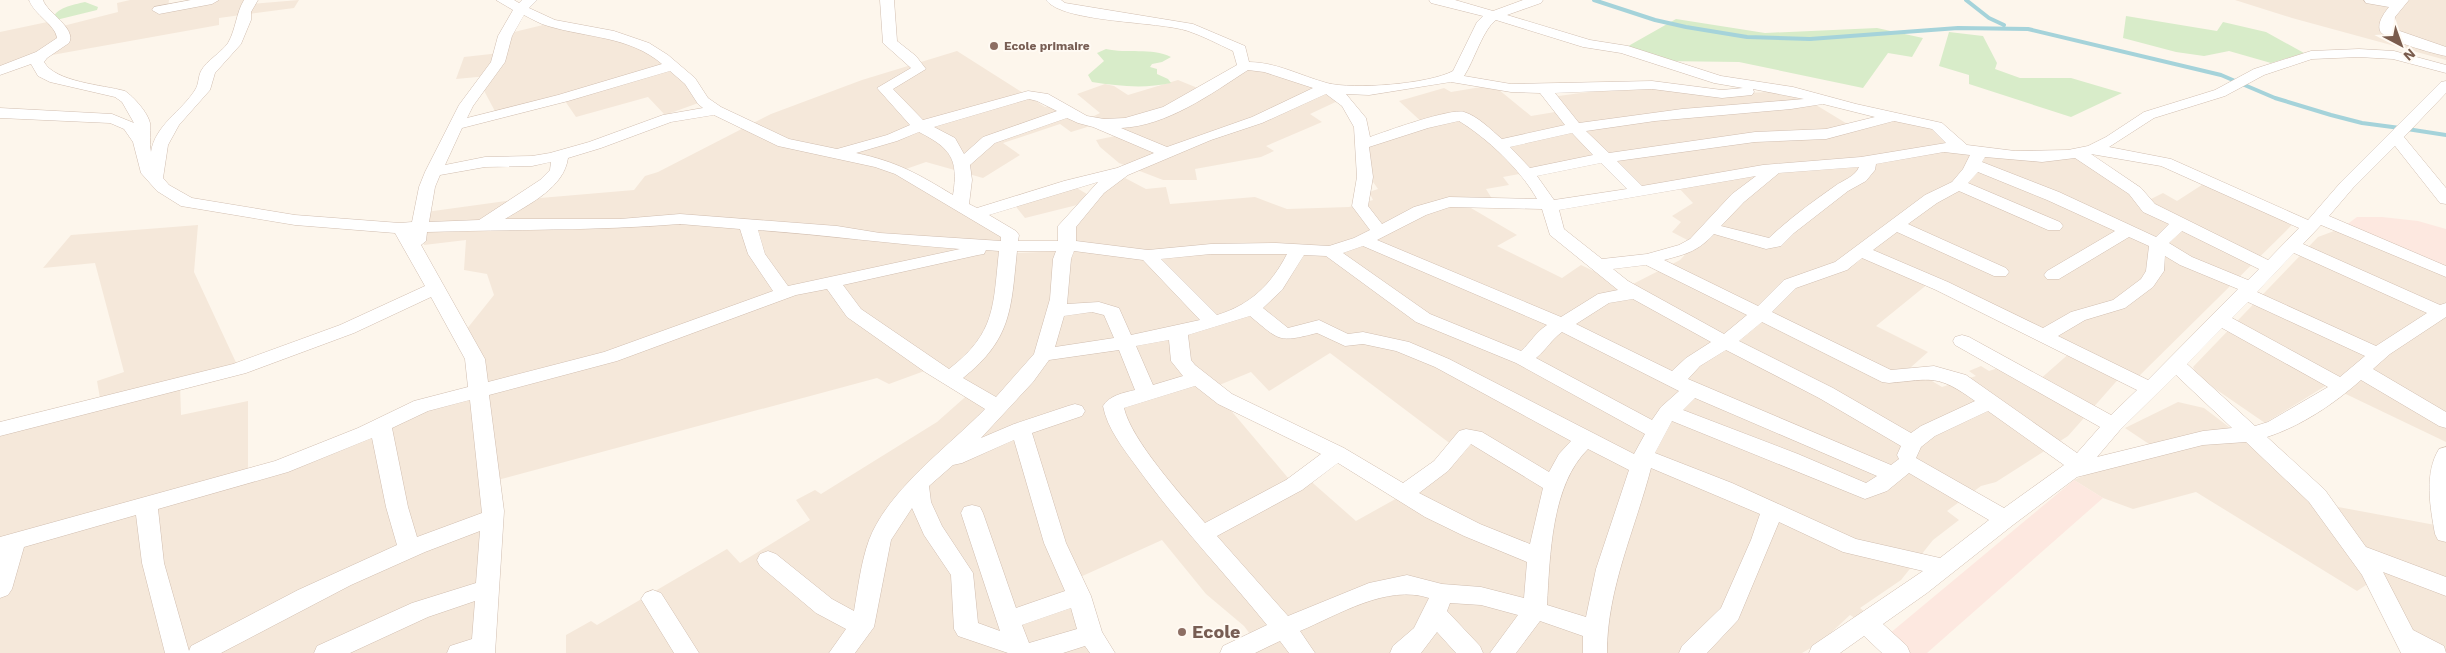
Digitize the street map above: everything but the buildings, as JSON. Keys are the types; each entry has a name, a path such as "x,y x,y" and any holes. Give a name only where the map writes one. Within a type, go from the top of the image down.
{"street":[{"path":"4,68 41,55 64,40 64,35 59,27 46,18 37,5 36,0"},
{"path":"159,10 212,0"},
{"path":"154,178 160,145 173,124 203,90 208,72 234,44 244,20 244,12 251,0"},
{"path":"503,0 526,4 551,23 614,35 644,46 690,81 703,101 716,110 784,143 840,153 880,163 901,171 1010,235 1004,246 1001,313 988,342 976,358 949,379"},
{"path":"887,0 890,43 910,59 919,70 916,73 885,85 884,88 920,126 949,140 962,164 964,180 960,206"},
{"path":"1052,0 1061,6 1192,28 1240,49 1242,62 1246,66"},
{"path":"1436,0 1494,15 1588,44 1623,49 1719,80 1783,90 1937,126 1962,148 1976,157 2053,196 2158,244 2186,261 2377,354"},
{"path":"1098,124 1132,120 1162,112 1205,91 1246,66 1265,67 1326,88 1369,91 1429,84 1451,78 1458,74 1484,22 1494,15 1536,0"},
{"path":"2371,0 2399,2"},
{"path":"2399,2 2388,17 2386,26 2389,33 2446,52"},
{"path":"415,249 421,228 427,187 466,105 498,62 505,36 526,4"},
{"path":"1976,157 2042,157 2086,151 2112,140 2149,116 2170,106 2220,93 2259,72 2311,55 2359,53 2394,55 2446,69"},
{"path":"41,55 37,62 43,73 55,79 120,94 126,99 142,121 141,142 147,170 168,192 187,202 295,220 400,228 620,224 680,219 837,231 880,238 1004,246 1067,246 1148,255 1211,249 1330,251 1363,240 1420,211 1449,202 1482,201 1550,206 1777,168 1868,161 1944,147 1962,148"},
{"path":"456,126 571,96 672,66"},
{"path":"1451,78 1510,88 1544,90 1652,84 1722,94 1783,90"},
{"path":"1821,653 1919,587 2005,519 2075,468 2113,424 2176,364 2246,290 2292,246 2346,184 2446,85"},
{"path":"1326,88 1342,99 1357,116 1363,127 1360,145 1365,177 1360,206 1379,231"},
{"path":"976,214 1070,184 1122,172 1167,153 1258,120 1326,88"},
{"path":"1544,90 1575,128 1639,192"},
{"path":"840,153 892,138 920,126 1028,95 1040,96 1067,113 1167,153"},
{"path":"1498,145 1539,134 1575,128 1678,114 1782,107 1826,100"},
{"path":"434,172 485,162 532,161 560,155 668,118 716,110"},
{"path":"0,113 112,119 129,126 141,142"},
{"path":"962,164 989,140 1067,113"},
{"path":"1360,145 1457,115 1465,118 1528,173 1550,206 1552,224 1556,231 1599,265 1611,279 1726,342 1826,393 1905,460 2005,519"},
{"path":"1528,173 1604,158 1674,150 1755,137 1826,134 1893,116"},
{"path":"2395,136 2446,198"},
{"path":"2086,151 2165,162 2314,222 2446,272"},
{"path":"2086,151 2135,191 2149,208 2269,267"},
{"path":"481,226 532,194 550,179 558,170 560,155"},
{"path":"1438,604 1481,596 1535,610 1596,647 1607,569 1642,462 1656,431 1668,412 1693,362 1726,342 1761,313 1790,284 1832,270 1931,199 1958,185 1967,175 1976,157"},
{"path":"1710,228 1770,244 1842,188 1860,178 1867,170 1868,161"},
{"path":"1599,265 1648,259 1685,249 1696,243 1738,198 1777,168"},
{"path":"841,653 862,627 880,540 918,484 971,436 1026,377 1042,355 1056,311 1062,259 1067,246 1067,226 1098,190 1122,172"},
{"path":"1958,185 2054,226"},
{"path":"748,224 750,242 758,258 784,294"},
{"path":"2043,336 2078,316 2119,304 2147,283 2155,271 2158,244 2179,224"},
{"path":"1896,225 2000,272"},
{"path":"400,228 415,249 476,359 493,518 483,649 459,653"},
{"path":"2053,275 2110,243 2129,230"},
{"path":"1363,240 1561,324 1683,384 1905,460"},
{"path":"0,589 8,542 281,467 421,406 610,357 784,294 831,281 851,279 1004,246"},
{"path":"2292,246 2445,310"},
{"path":"1042,355 1126,344 1213,322 1252,308 1270,294 1290,266 1298,250"},
{"path":"1330,251 1423,318 1522,359 1656,431"},
{"path":"1860,251 1942,286 2149,388"},
{"path":"1148,255 1165,275 1213,322"},
{"path":"1648,259 1890,377 1934,372 1959,380 2075,468"},
{"path":"831,281 854,313 949,379 997,407"},
{"path":"0,429 239,369 347,329 436,288"},
{"path":"1522,359 1540,345 1542,337 1604,298 1637,293"},
{"path":"1056,311 1104,307 1112,312 1147,394"},
{"path":"1252,308 1282,333 1288,334 1319,326 1345,340 1363,338 1402,346 1442,363 1585,439 1642,462 1724,488 1850,546 1942,568"},
{"path":"2075,468 2203,438 2252,434 2274,427 2302,413 2342,386 2377,354 2445,310"},
{"path":"2219,319 2342,386"},
{"path":"1178,332 1182,361 1196,379 1261,418 1337,452 1405,492 1433,511 1481,534 1539,557"},
{"path":"1962,341 2113,424"},
{"path":"2176,364 2317,496 2370,570 2409,645 2436,653"},
{"path":"2359,370 2446,421"},
{"path":"1196,379 1115,403 1114,412 1148,468 1201,535 1284,628 1303,653"},
{"path":"1668,412 1791,459 1865,491 1873,489 1905,460 1928,431 1989,402"},
{"path":"940,464 1021,429 1075,411"},
{"path":"381,425 397,507 409,550"},
{"path":"918,484 920,502 932,529 962,573 964,585 964,626 981,635 1023,651 1097,644 1079,596 1055,543 1021,429"},
{"path":"1405,492 1441,466 1466,436 1474,437 1555,486"},
{"path":"1502,653 1535,610 1539,557 1555,486 1567,457 1585,439"},
{"path":"1201,535 1294,485 1337,452"},
{"path":"2446,454 2442,471 2446,534"},
{"path":"146,503 153,562 177,653"},
{"path":"1691,653 1711,635 1730,613 1762,540 1772,510"},
{"path":"972,513 1023,651"},
{"path":"200,653 356,572 493,518"},
{"path":"2357,553 2446,587"},
{"path":"768,560 824,606 862,627"},
{"path":"1232,653 1284,628 1376,589 1407,584 1420,586 1438,604 1472,653"},
{"path":"326,653 420,610 488,588"},
{"path":"1010,620 1079,596"},
{"path":"653,599 687,653"},
{"path":"1402,653 1420,638 1438,604"},
{"path":"1866,623 1898,653"}],"shaded area":[{"path":"130,0 169,0 168,7 212,0 251,0 250,4 299,0 294,8 219,18 219,25 52,55 51,49 0,68 0,32 52,21 59,27 118,12 117,3"},
{"path":"2235,0 2446,0 2446,60 2292,18"},
{"path":"551,23 646,46 704,101 665,115 648,97 576,117 563,98 497,115 481,85 488,76 456,79 464,57 500,53 506,34"},
{"path":"957,51 1045,107 1057,105 1088,119 1100,113 1077,94 1105,84 1114,86 1128,95 1178,80 1205,91 1257,66 1342,99 1310,114 1322,122 1266,146 1274,151 1261,157 1195,169 1197,180 1163,180 1119,163 1100,147 1096,140 1120,135 1097,124 1071,132 1060,124 1003,143 1020,155 983,178 926,162 906,169 1000,227 1016,253 1065,251 1081,204 1025,218 1013,203 1070,184 1092,197 1098,190 1125,178 1146,189 1166,187 1170,204 1255,197 1287,209 1349,207 1373,200 1369,192 1378,189 1364,169 1363,145 1425,125 1399,101 1444,88 1451,92 1493,85 1531,116 1561,111 1551,97 1618,88 1652,85 1722,94 1793,91 1854,128 1893,116 1938,124 1962,148 2015,156 2078,153 2141,204 2163,193 2177,201 2208,181 2297,220 2134,381 2122,375 2068,436 1996,482 1981,486 1947,511 1959,520 1933,540 1901,580 1860,608 1866,613 1858,620 1850,615 1821,642 1802,653 1232,653 1256,642 1244,626 1206,594 1162,540 1078,578 1092,653 566,653 566,635 591,621 597,625 727,549 740,563 810,520 796,500 815,490 821,494 937,422 972,391 938,366 889,384 877,378 490,482 483,653 0,653 0,432 101,404 97,381 124,372 95,263 43,268 71,235 198,225 194,272 239,369 180,384 181,415 248,401 248,476 480,391 462,335 494,295 487,274 464,270 466,240 424,245 426,212 506,201 634,190 645,176 658,172 771,114 862,80","holes":["1606,158 1639,190 1676,185 1693,203 1672,216 1681,222 1672,232 1695,244 1680,260 1627,287 1581,265 1562,278 1497,246 1517,235 1459,201 1494,202 1486,189 1509,185 1503,177","1929,283 2072,351 2038,381 2007,365 1989,371 1981,366 1969,371 1976,376 1942,387 1910,368 1928,352 1876,326","1330,353 1460,451 1408,492 1356,521 1306,477 1294,485 1212,388 1251,372 1269,391"]},
{"path":"2357,217 2382,217 2418,221 2446,229 2446,271 2342,228"},
{"path":"2342,228 2446,271 2446,442 2327,385 2265,423 2198,377 2193,367 2318,237"},
{"path":"2178,402 2204,408 2279,465 2322,504 2446,527 2446,653 2406,634 2375,579 2357,591 2196,492 2133,509 2103,498 2074,480 2152,446 2125,428"},
{"path":"2074,480 2103,498 1927,653 1898,653 1883,639"}],"green space":[{"path":"85,2 98,7 97,10 52,21 54,16 61,10"},
{"path":"2126,16 2217,31 2223,22 2266,32 2304,53 2271,63 2229,51 2204,56 2176,52 2123,38"},
{"path":"1676,19 1765,33 1877,28 1923,38 1912,57 1888,53 1863,88 1739,62 1662,61 1623,49"},
{"path":"1949,32 1983,36 1997,63 1995,69 2020,78 2071,78 2122,93 2071,117 1969,84 1969,75 1939,66"},
{"path":"1106,49 1147,51 1171,57 1162,62 1152,64 1150,67 1157,69 1157,74 1168,79 1171,83 1121,86 1092,82 1088,75 1104,61 1097,53"}],"waterway":[{"path":"1594,0 1655,20 1747,37 1810,39 1958,28 2028,29 2221,75 2275,98 2331,115 2362,123 2400,128"},
{"path":"1966,0 1989,18 2004,25"},
{"path":"2407,129 2446,135"}],"place":[{"name":"Ecole primaire","path":"994,46"},
{"name":"Ecole","path":"1182,632"}]}
